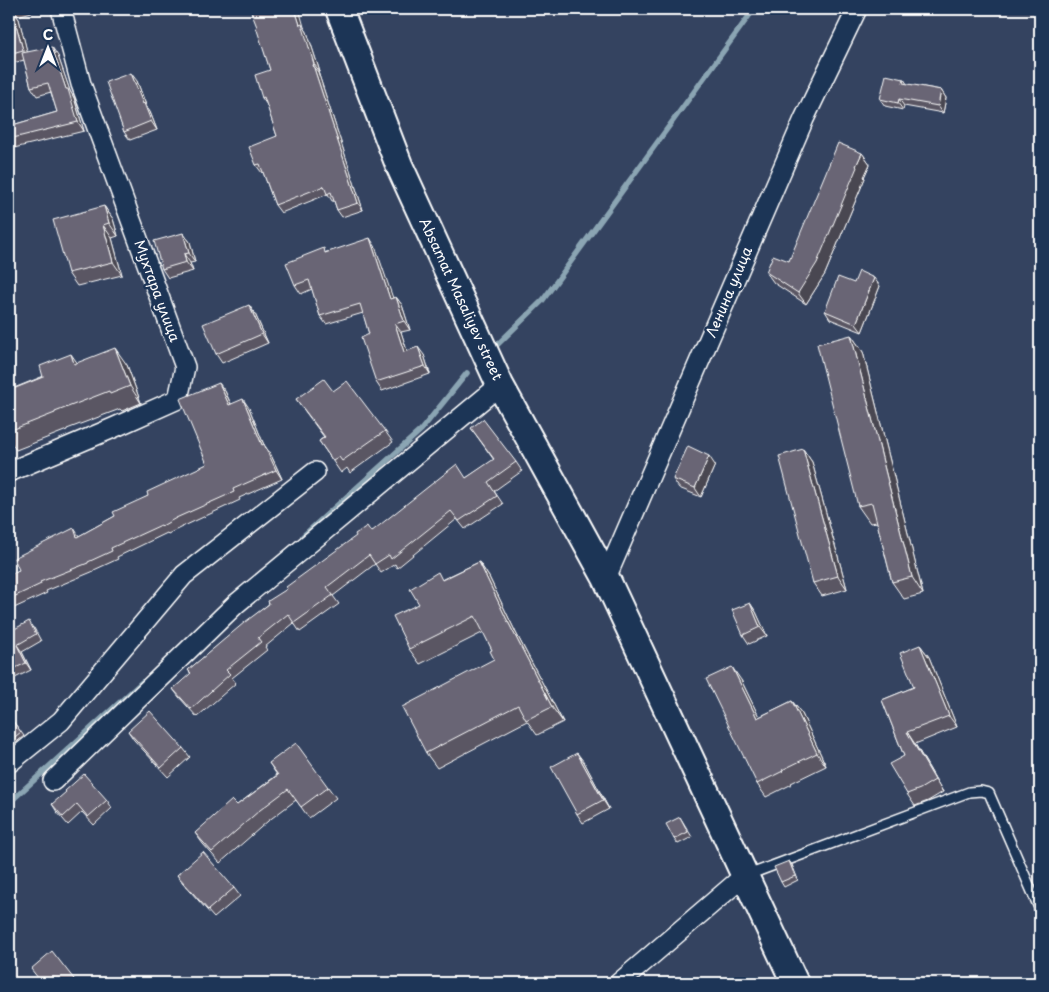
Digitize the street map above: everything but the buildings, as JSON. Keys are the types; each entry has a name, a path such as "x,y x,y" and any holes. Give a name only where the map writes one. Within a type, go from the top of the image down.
{"street":[{"name":"Мухтара улица","path":"9,472 178,398 185,367 81,84 61,9"},
{"name":"Absamat Masaliyev street","path":"339,9 399,165 500,385 606,578 795,983"},
{"name":"Ленина улица","path":"606,578 804,119 857,9"},
{"path":"53,781 236,604 500,385"},
{"path":"9,763 61,721 184,575 315,472"},
{"path":"619,983 744,876"}],"lane":[{"path":"744,876 969,792 981,791 989,793 1040,910"}],"waterway":[{"path":"498,344 543,300 754,9"},
{"path":"303,536 421,430 467,373"},
{"path":"9,803 142,682"}]}
